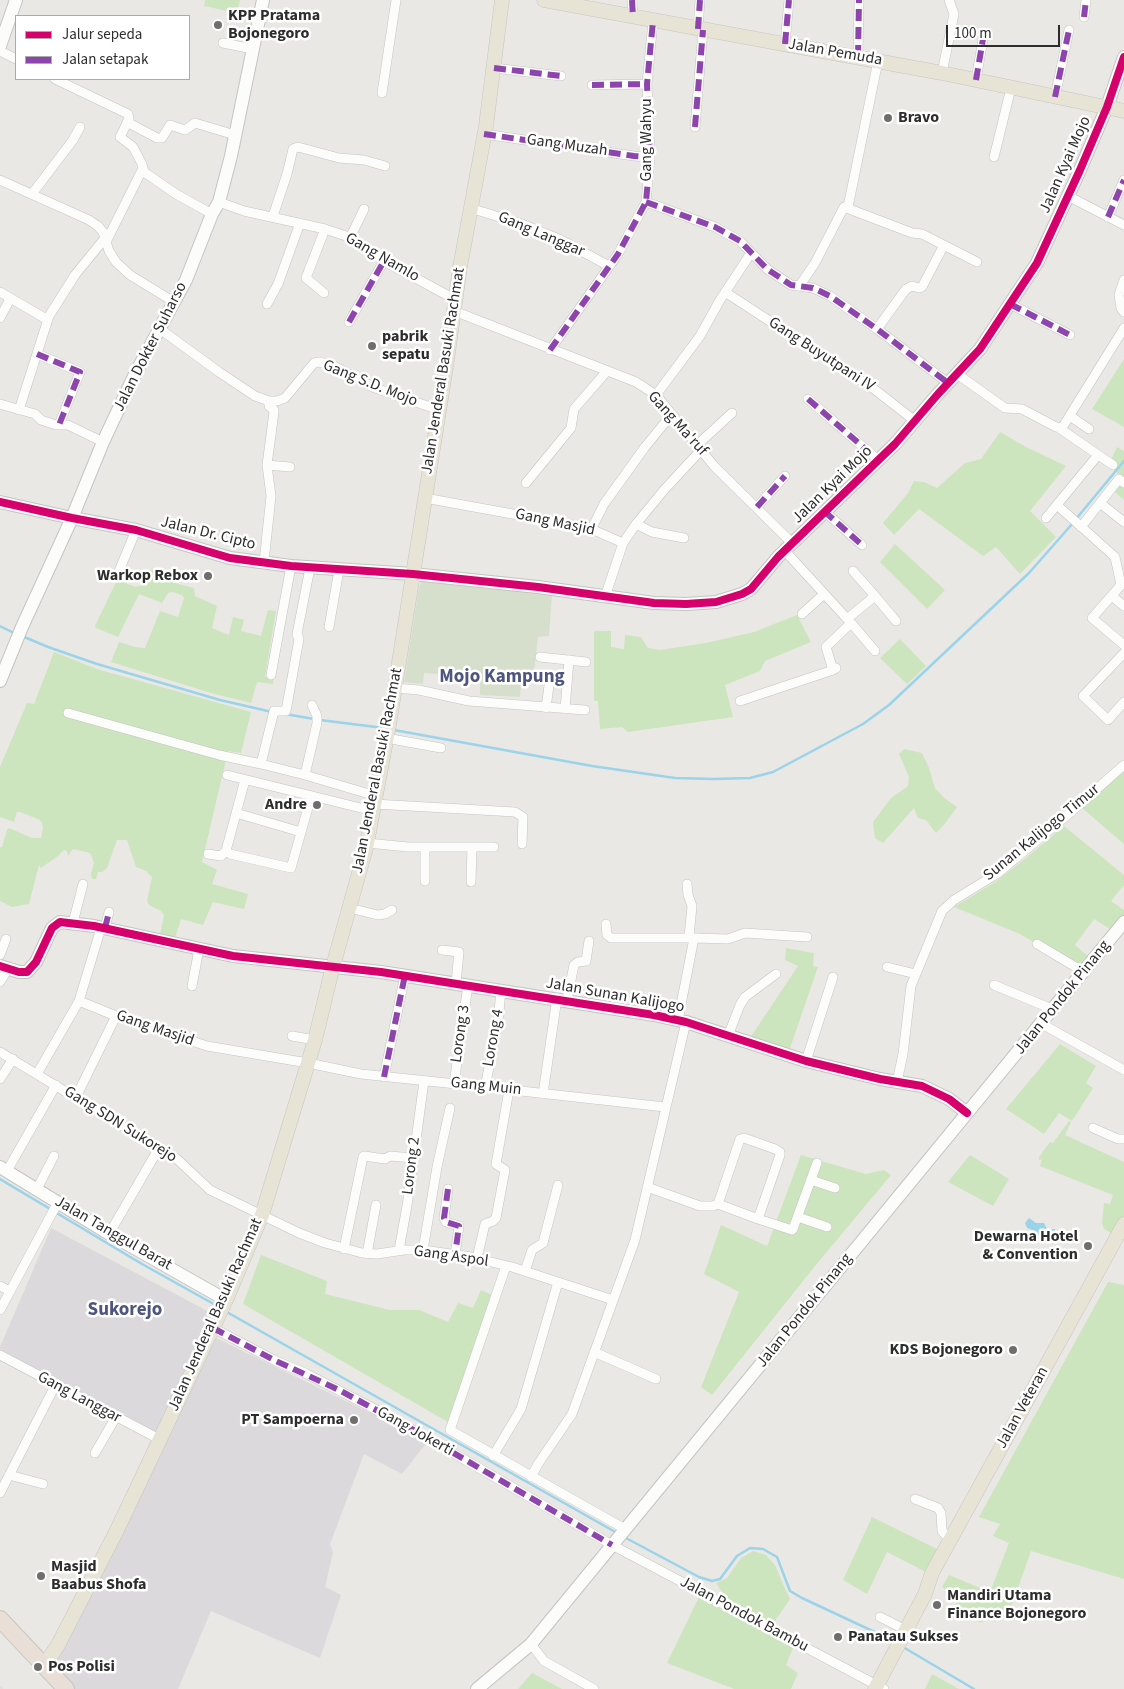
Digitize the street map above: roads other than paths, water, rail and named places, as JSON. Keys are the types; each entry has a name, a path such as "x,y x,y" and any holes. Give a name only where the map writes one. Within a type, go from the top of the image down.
{"highway":[{"path":"0,1618 66,1689"}],"main road":[{"name":"Jalan Jenderal Basuki Rachmat","path":"44,1666 58,1645 117,1530 226,1300 262,1215 308,1063 367,843 387,734 470,208 484,134 502,0"},
{"name":"Jalan Pemuda","path":"544,0 632,18 942,73 1124,111"},
{"name":"Jalan Veteran","path":"879,1688 932,1574 1124,1224"},
{"name":"Jalan Veteran","path":"924,1594 939,1578 1124,1240"}],"street":[{"path":"0,46 16,0"},
{"name":"Jalan Dokter Suharso","path":"0,681 22,626 72,518 103,442 136,372 186,280 212,214 219,202 236,135 263,0"},
{"path":"382,93 396,0"},
{"path":"632,0 632,18"},
{"path":"695,127 701,30 700,0"},
{"path":"785,44 789,0"},
{"path":"858,57 859,0"},
{"path":"942,73 954,14 949,0"},
{"path":"1084,17 1086,0"},
{"name":"Gang Wahyu","path":"550,350 618,254 646,202 650,157 647,84 653,21"},
{"path":"1055,97 1068,30"},
{"path":"976,80 983,39"},
{"path":"223,43 253,49"},
{"path":"0,51 15,58"},
{"name":"Jalan Kyai Mojo","path":"413,574 538,587 605,597 686,604 716,602 742,594 750,589 824,511 895,444 980,349 1037,263 1106,107 1124,57"},
{"path":"848,207 878,61"},
{"path":"494,68 561,76"},
{"path":"57,80 128,114 127,122 120,137 133,148 144,172 176,194 212,214"},
{"path":"592,85 647,84"},
{"path":"994,157 1011,88"},
{"path":"127,122 157,138 162,138 170,125 185,130 195,123 236,135"},
{"path":"32,194 73,140 80,127"},
{"name":"Gang Muzah","path":"484,134 650,157"},
{"path":"272,216 287,174 293,149 298,148 339,158 364,160 385,166"},
{"path":"19,410 48,320 75,275 106,240 143,168"},
{"path":"0,180 98,226 116,262 130,275 174,302"},
{"path":"1108,217 1124,180"},
{"path":"1068,196 1124,224"},
{"name":"Gang Namlo","path":"219,202 244,211 325,229 350,238 455,305"},
{"path":"646,202 715,227 740,241 767,269 794,286 800,285 813,288 830,296 948,383"},
{"path":"800,285 815,263 844,207 912,233 922,234 978,262"},
{"name":"Gang Langgar","path":"470,208 522,224 561,240 609,266"},
{"path":"350,238 364,209"},
{"path":"267,304 278,284 300,223"},
{"path":"324,293 306,278 325,229"},
{"path":"877,329 906,289 912,286 922,287 944,245"},
{"path":"656,395 700,336 725,292 751,253"},
{"path":"349,322 384,261"},
{"path":"1124,280 1119,295 1121,308 1124,312"},
{"path":"0,292 48,320"},
{"name":"Gang Buyutpani IV","path":"725,292 874,389 915,421"},
{"path":"0,318 10,299"},
{"path":"1010,304 1070,335"},
{"name":"Gang Ma'ruf","path":"455,305 550,350 636,382 656,395 714,466 757,507 824,594 875,651"},
{"path":"1059,428 1062,428 1070,416 1124,328"},
{"path":"160,329 255,396 269,401 269,406 274,410 267,465 271,496 264,562"},
{"path":"37,354 80,372 58,425"},
{"name":"Gang S.D. Mojo","path":"269,401 278,401 285,398 314,363 320,362 332,365 375,388 439,410"},
{"path":"526,483 571,428 574,409 607,371"},
{"path":"957,374 1005,408 1022,409 1059,428 1113,466"},
{"path":"808,399 878,460"},
{"path":"0,404 35,414 41,420 58,425 68,425 103,442"},
{"path":"605,597 623,543 636,524 699,448 732,413"},
{"path":"592,528 604,504 644,448 672,414"},
{"path":"1070,416 1089,429"},
{"path":"1046,518 1098,455"},
{"path":"267,465 290,467"},
{"path":"757,507 786,476"},
{"path":"1077,523 1100,503 1119,479 1124,483"},
{"name":"Gang Masjid","path":"425,498 592,528 623,543"},
{"name":"Jalan Dr. Cipto","path":"0,502 136,530 215,554 310,568 413,574"},
{"path":"1100,503 1124,522"},
{"path":"1057,505 1115,557 1121,584 1092,618 1124,645"},
{"path":"824,511 862,545"},
{"path":"636,524 652,532 684,538"},
{"path":"117,576 136,530"},
{"path":"271,675 292,566"},
{"path":"261,764 273,714 286,711 299,639 297,634 310,568"},
{"path":"329,627 340,570"},
{"path":"853,571 896,621"},
{"path":"802,614 824,594"},
{"path":"740,701 835,669 826,647 874,596"},
{"path":"1112,596 1124,606"},
{"path":"1124,653 1082,696 1108,720 1124,702"},
{"path":"540,657 586,662"},
{"path":"565,709 569,660"},
{"path":"546,708 550,678"},
{"path":"395,688 419,690 470,701 585,710"},
{"path":"305,775 317,719 312,706"},
{"path":"68,713 219,755 305,775 374,804"},
{"path":"387,734 441,748"},
{"name":"Sunan Kalijogo Timur","path":"897,1082 903,1054 911,986 942,911 947,904 998,873 1066,817 1124,765"},
{"path":"227,775 311,797 374,804 520,813 523,817 522,844"},
{"path":"208,854 221,856 226,851 245,780"},
{"path":"226,851 230,854 290,868 311,797"},
{"path":"236,813 301,832"},
{"path":"367,843 425,847 494,847"},
{"path":"425,847 425,880"},
{"path":"471,882 472,847"},
{"path":"0,982 4,967 27,972 36,962 52,928 56,924 60,922 73,923 83,884"},
{"path":"531,1477 572,1414 635,1240 682,1021 692,938 692,906 687,884"},
{"path":"349,908 378,915 392,910"},
{"path":"37,1074 79,1000 109,912"},
{"name":"Jalan Pondok Pinang","path":"477,1689 531,1644 1124,922"},
{"name":"Jalan Sunan Kalijogo","path":"73,923 233,956 405,975 654,1014 682,1021 806,1061 922,1086 939,1093 967,1113"},
{"path":"606,924 607,935 611,938 728,939 745,933 807,938"},
{"path":"0,955 6,939"},
{"path":"543,1094 562,999 574,965 578,962 586,961 589,941"},
{"path":"1037,944 1084,972"},
{"path":"192,986 199,949"},
{"name":"Lorong 3","path":"442,950 459,952 462,984 454,1084"},
{"path":"887,967 916,974"},
{"path":"728,1036 745,997 776,974"},
{"path":"384,1077 405,975"},
{"path":"806,1061 833,977"},
{"path":"994,985 1052,1009"},
{"name":"Lorong 4","path":"485,1087 498,1022 501,990"},
{"name":"Gang Masjid","path":"79,1000 116,1016 206,1046 308,1063"},
{"path":"76,1097 116,1016"},
{"path":"1042,1024 1124,1070"},
{"path":"292,1036 314,1040"},
{"name":"Gang SDN Sukorejo","path":"0,1052 182,1163 210,1190 262,1215"},
{"path":"0,1079 13,1059"},
{"name":"Gang Muin","path":"308,1063 384,1077 665,1107"},
{"name":"Lorong 2","path":"399,1250 424,1081"},
{"path":"4,1169 56,1085"},
{"path":"477,1258 485,1224 496,1218 505,1170 496,1164 509,1090"},
{"path":"423,1250 437,1167 450,1108"},
{"path":"1093,1128 1118,1139 1124,1139"},
{"path":"718,1204 740,1139 744,1138 775,1149 780,1155 758,1219"},
{"path":"109,1234 159,1148"},
{"path":"37,1189 54,1156"},
{"path":"344,1248 363,1157 385,1159 390,1156 413,1158"},
{"path":"647,1187 700,1206 718,1204 792,1230 817,1163"},
{"name":"Jalan Tanggul Barat","path":"4,1169 37,1189 56,1206 226,1300"},
{"path":"811,1180 835,1188"},
{"path":"525,1271 532,1250 543,1243 558,1185"},
{"path":"448,1189 444,1218 446,1222 460,1226 455,1254"},
{"path":"367,1254 376,1205"},
{"path":"0,1310 56,1206"},
{"name":"Gang Aspol","path":"262,1215 299,1233 367,1254 399,1250 423,1250 477,1258 525,1271 613,1300"},
{"path":"798,1217 827,1227"},
{"path":"506,1266 450,1430 531,1477 620,1536"},
{"path":"494,1456 521,1409 558,1282"},
{"path":"0,1286 10,1291"},
{"name":"Gang Jokerti","path":"215,1323 276,1361 321,1381 620,1536"},
{"path":"594,1352 656,1379"},
{"name":"Gang Langgar","path":"0,1355 159,1440"},
{"path":"0,1493 56,1386"},
{"path":"94,1453 116,1417"},
{"path":"9,1475 43,1484"},
{"path":"915,1499 938,1508 941,1513 942,1531 950,1540"},
{"name":"Jalan Pondok Bambu","path":"620,1536 879,1688"},
{"path":"880,1617 905,1631"},
{"path":"531,1644 544,1661 594,1689"}],"water":[{"path":"1029,1218 1036,1223 1044,1223 1047,1229 1055,1229 1054,1239 1047,1238 1043,1232 1037,1235 1035,1231 1027,1228 1025,1223"}],"waterway":[{"path":"1076,519 1124,461"},
{"path":"394,730 592,766 675,778 750,778 773,772 863,724 889,705 1029,573 1073,523"},
{"path":"0,626 14,633"},
{"path":"22,636 97,664 220,700 272,712"},
{"path":"285,714 314,719"},
{"path":"320,720 384,728"},
{"path":"0,1179 142,1264 219,1307"},
{"path":"225,1311 617,1533"},
{"path":"624,1537 699,1577 712,1581 720,1579 737,1556 750,1548 763,1549 777,1557 790,1591 894,1641"},
{"path":"903,1647 974,1689"}],"place":[{"name":"KPP Pratama Bojonegoro","path":"218,25"},
{"name":"Bravo","path":"888,118"},
{"name":"pabrik sepatu","path":"372,346"},
{"name":"Warkop Rebox","path":"208,576"},
{"name":"Andre","path":"317,805"},
{"name":"Dewarna Hotel & Convention","path":"1088,1246"},
{"name":"KDS Bojonegoro","path":"1013,1350"},
{"name":"PT Sampoerna","path":"354,1420"},
{"name":"Masjid Baabus Shofa","path":"41,1576"},
{"name":"Mandiri Utama Finance Bojonegoro","path":"937,1605"},
{"name":"Panatau Sukses","path":"838,1637"},
{"name":"Pos Polisi","path":"38,1667"}],"district":[{"name":"Mojo Kampung","path":"502,678"},
{"name":"Sukorejo","path":"125,1311"}]}
